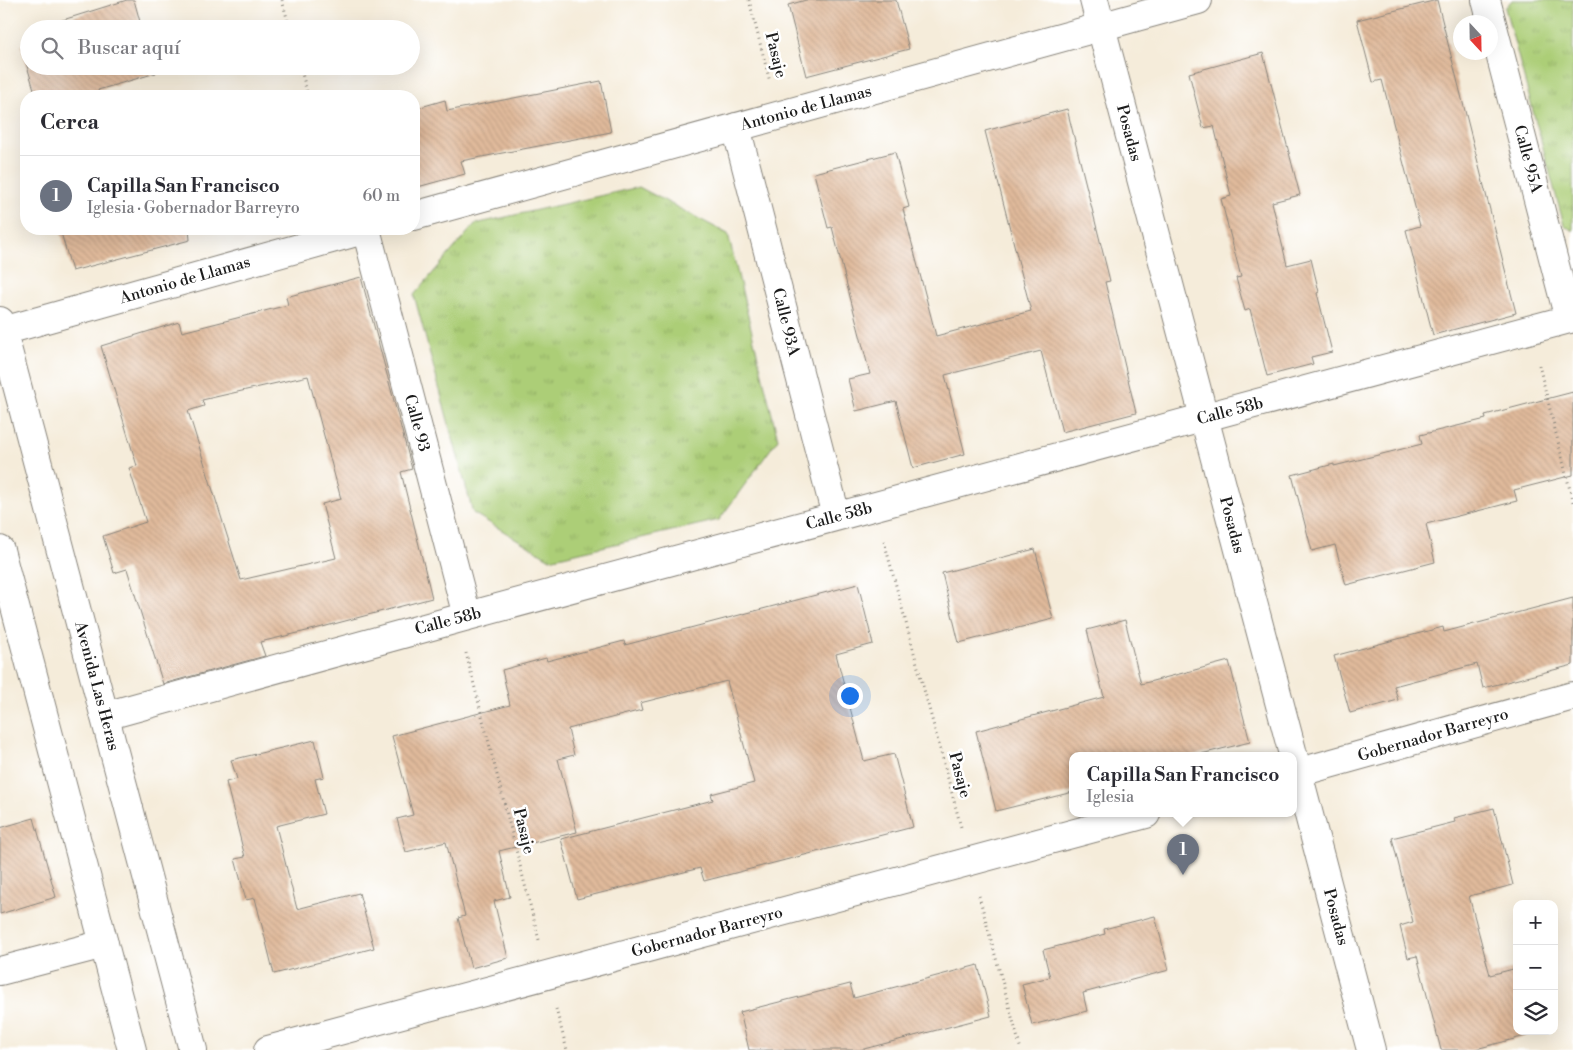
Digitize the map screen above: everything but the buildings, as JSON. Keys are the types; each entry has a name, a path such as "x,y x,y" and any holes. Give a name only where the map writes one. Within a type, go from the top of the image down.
{"street":[{"name":"Posadas","path":"1094,0 1290,752"},
{"name":"Antonio de Llamas","path":"420,214 1198,0"},
{"name":"Calle 95A","path":"1486,0 1571,318"},
{"name":"Calle 93A","path":"736,127 836,516"},
{"name":"Antonio de Llamas","path":"1,326 344,235"},
{"name":"Calle 93","path":"368,235 462,617"},
{"name":"Calle 58b","path":"105,716 462,617 1571,318"},
{"name":"Avenida Las Heras","path":"1,326 193,1050"},
{"path":"0,550 132,1050"},
{"name":"Gobernador Barreyro","path":"1297,772 1573,696"},
{"name":"Posadas","path":"1297,780 1371,1050"},
{"name":"Gobernador Barreyro","path":"268,1050 1135,817"},
{"path":"0,971 104,944"}],"path":[{"path":"282,0 288,20"},
{"name":"Pasaje","path":"749,0 779,116"},
{"path":"302,75 306,90"},
{"path":"1530,330 1573,502"},
{"name":"Pasaje","path":"874,506 1021,1050"},
{"name":"Pasaje","path":"462,617 567,1050"}],"green space":[{"path":"1512,0 1573,0 1573,231 1564,225 1505,8"},
{"path":"639,187 728,234 778,439 719,520 550,559 473,513 414,295 475,224"}],"place":[{"name":"Capilla San Francisco","path":"1183,875"}]}
